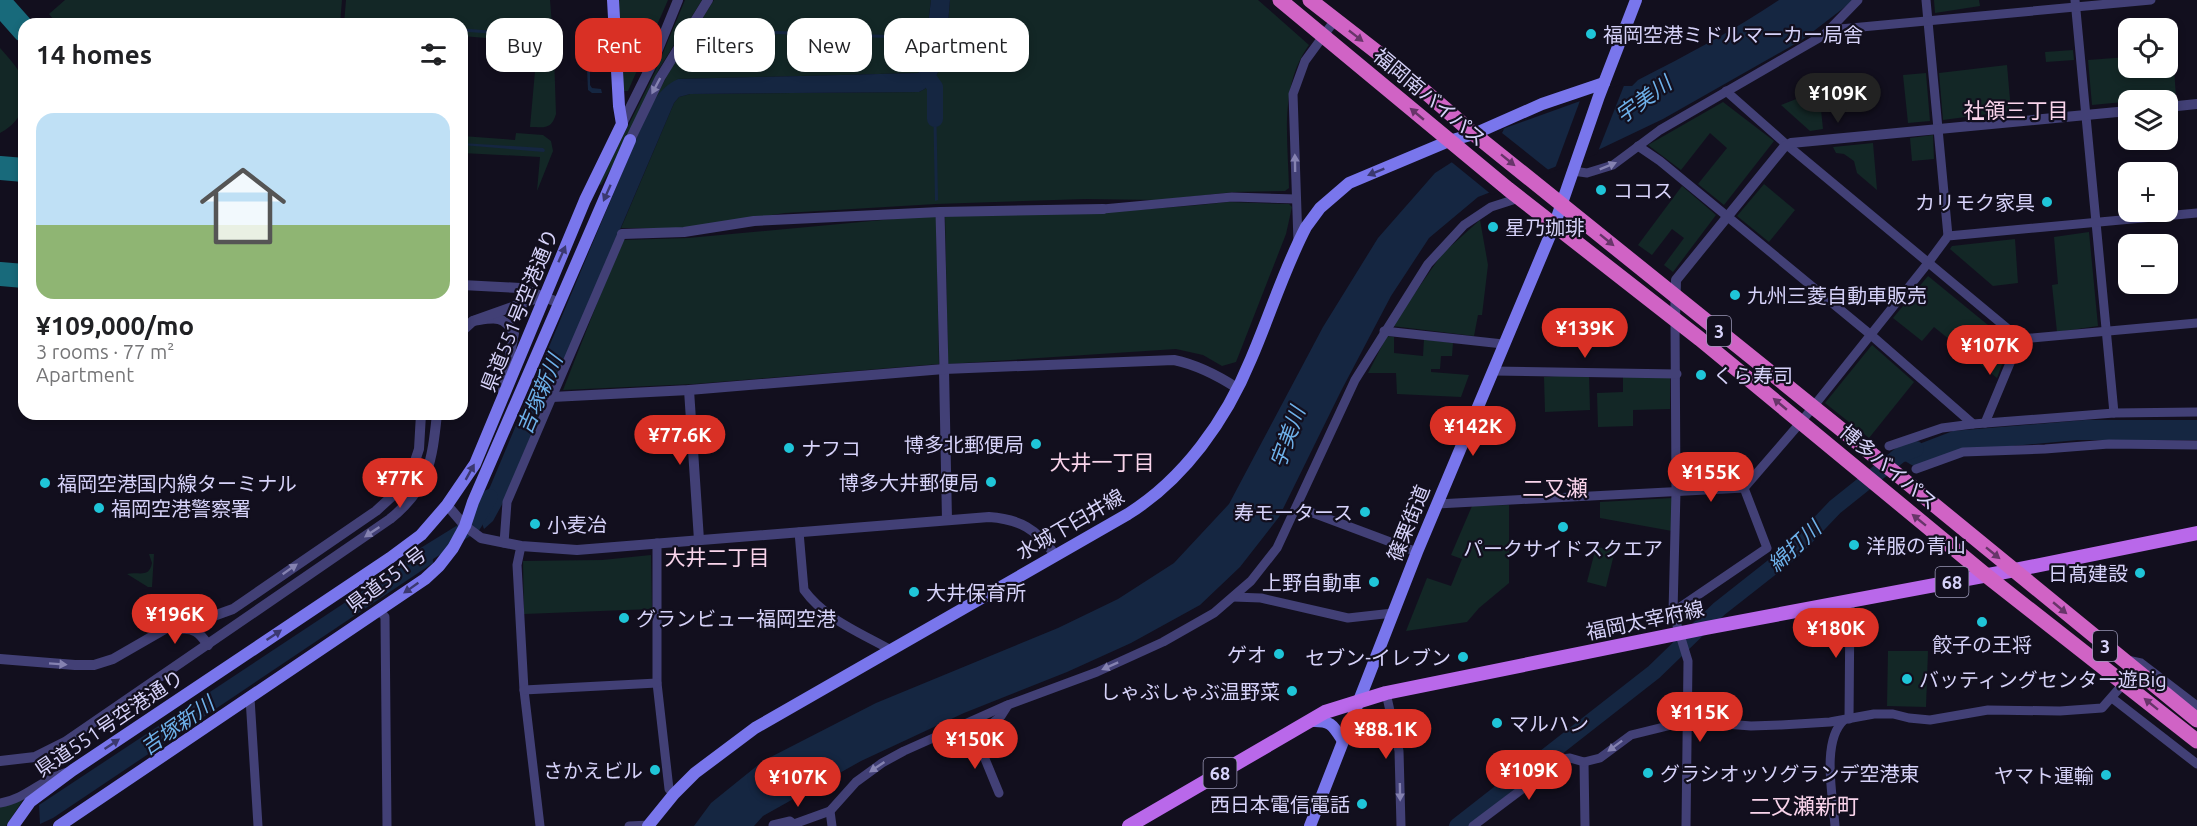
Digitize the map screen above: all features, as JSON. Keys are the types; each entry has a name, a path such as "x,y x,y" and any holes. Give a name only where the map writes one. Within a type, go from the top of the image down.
{"highway":[{"name":"福岡南バイパス","path":"1280,0 1554,226"},
{"name":"福岡南バイパス","path":"1310,0 1400,70 1477,136 1562,203"},
{"name":"博多バイパス","path":"1562,203 2197,720"},
{"name":"博多バイパス","path":"1554,226 1700,339 1987,576 2197,741"}],"main road":[{"path":"614,0 619,106 622,124"},
{"name":"篠栗街道","path":"1310,826 1417,552 1554,226 1599,96 1636,0"},
{"name":"水城下臼井線","path":"649,825 674,794 725,749 755,728 1143,505 1173,478 1194,455 1237,388 1306,227 1320,208 1349,183 1449,141 1477,136 1542,104 1604,83"},
{"name":"県道551号空港通り","path":"14,824 30,802 73,770 390,558 421,535 447,506 475,464 543,296 585,200 622,124"},
{"name":"県道551号","path":"59,826 380,610 439,566 453,548 461,521 473,502 630,140"},
{"name":"福岡太宰府線","path":"1129,826 1325,712 1386,693 1657,638 1678,629 1706,628 1987,576 2197,533"},
{"path":"1311,721 1329,722 1343,741"}],"street":[{"path":"622,124 652,64 678,0"},
{"path":"630,140 660,78 708,0"},
{"path":"1824,34 1858,0"},
{"path":"1437,504 1744,488 1813,408 1948,236 1926,0"},
{"path":"1573,171 1587,173 1613,165 1660,130 1824,34 1840,29 1928,22 2075,3 2151,0"},
{"path":"2075,3 2114,413"},
{"path":"1298,242 1293,94 1305,61 1335,20"},
{"path":"1726,91 1928,264 2020,339 2197,324"},
{"path":"2178,106 2197,104"},
{"path":"1686,826 1688,661 1673,612 1676,491 1677,374 1674,295 1676,280 1791,143 2118,112"},
{"path":"1638,146 1871,334 1972,423"},
{"path":"773,825 790,821 794,824 830,811 856,782 882,763 928,740 1009,705 1097,672 1163,642 1214,613 1251,582 1278,548 1354,380 1428,264 1464,225 1514,194"},
{"path":"504,543 507,502 622,234 684,232 754,220 940,212 1103,209 1233,197 1296,199"},
{"path":"940,212 947,520"},
{"path":"1948,236 2197,213"},
{"path":"468,285 520,288 560,303"},
{"path":"468,326 473,321 543,296"},
{"path":"473,321 492,318 502,320 514,333 500,406"},
{"path":"1384,332 1503,344"},
{"path":"1985,423 2020,339"},
{"path":"552,397 689,390 944,369 1174,360 1210,371 1237,388"},
{"path":"1493,371 1677,374"},
{"path":"689,390 699,540"},
{"path":"1890,446 1942,428 1972,423 2114,413 2197,412"},
{"path":"0,660 75,665 94,664 113,659 172,624 208,618 233,609 376,511 400,489 411,473 418,449 420,420"},
{"path":"0,760 22,760 50,751 208,645 403,509 414,497 429,470 436,420"},
{"path":"1916,469 1963,452 2109,444 2197,445"},
{"path":"1673,612 1767,548 1744,488"},
{"path":"447,506 481,537 521,546 600,550 657,543 989,517 1008,519 1038,534 1055,555"},
{"path":"1297,507 1417,552"},
{"path":"799,532 804,590 809,597 821,610 891,650"},
{"path":"657,543 657,683 669,789 674,794"},
{"path":"521,546 517,565 524,690 540,826"},
{"path":"1233,597 1261,598 1348,618 1394,613"},
{"path":"1847,719 1850,600"},
{"path":"380,610 385,617 387,826"},
{"path":"147,639 182,628 190,628 202,636 208,645"},
{"path":"2121,659 2141,663 2197,706"},
{"path":"524,690 657,683"},
{"path":"1473,826 1562,759 1570,758 1584,762 1600,758 1631,735 1688,721 1751,726 1847,719 1874,714 1893,714 1930,720 1988,710 2060,711 2102,708 2124,683"},
{"path":"1386,693 1399,751 1401,826"},
{"path":"250,698 258,826"},
{"path":"2112,698 2197,764"},
{"path":"928,740 976,737 1001,716 1009,705"},
{"path":"1835,826 1830,761 1833,737 1838,725 1847,719"},
{"path":"976,737 999,793"},
{"path":"1584,762 1585,826"},
{"path":"0,803 24,796 55,775 73,770"},
{"path":"830,811 832,826"},
{"path":"628,826 649,825"}],"green space":[{"path":"65,0 342,0 340,18 52,18 49,14"},
{"path":"346,0 550,0 551,18 486,18 486,38 468,36 468,18 344,18"},
{"path":"619,0 668,0 660,18 620,18"},
{"path":"685,0 702,0 691,18 678,18"},
{"path":"714,0 931,0 929,18 884,18 884,72 918,73 678,79 654,100 674,63 674,72 775,72 775,18 703,18"},
{"path":"950,0 1258,0 1309,45 1299,61 1289,96 1287,132 1289,188 1285,191 1234,192 1159,200 1085,199 936,204 785,213 684,228 621,228 674,103 679,97 690,94 919,92 929,86 938,72 1029,72 1029,18 949,18"},
{"path":"1934,0 1979,0 1980,6 1935,13"},
{"path":"674,26 674,45 662,64 662,55"},
{"path":"0,48 18,70 18,117 9,128 0,133"},
{"path":"2073,50 2074,60 2046,62 2045,52"},
{"path":"2118,58 2118,78 2175,78 2176,90 2118,90 2118,103 2092,105 2088,60"},
{"path":"2007,65 2011,111 1943,120 1939,73"},
{"path":"535,72 555,72 556,114 552,123 544,127 530,127"},
{"path":"621,72 636,72 628,91 622,91"},
{"path":"655,72 658,72 619,155 601,185 599,184"},
{"path":"1926,73 1930,121 1908,123 1903,75"},
{"path":"1819,90 1823,129 1810,131 1781,105"},
{"path":"1723,102 1774,141 1724,205 1698,184 1727,148 1710,133 1681,170 1648,145"},
{"path":"516,133 543,135 551,141 553,151 537,191 540,157 468,153 468,136 515,140"},
{"path":"1933,135 1934,159 1912,161 1910,138"},
{"path":"1873,143 1877,190 1857,173 1854,161 1844,154 1836,153 1833,147"},
{"path":"1764,184 1795,210 1769,242 1737,216"},
{"path":"1682,186 1716,215 1673,272 1664,265 1684,238 1672,229 1652,255 1638,245"},
{"path":"1228,202 1289,204 1292,207 1286,234 1236,362 1222,366 1203,355 1176,349 948,364 945,216 1122,210"},
{"path":"936,215 939,364 694,384 563,390 622,240 688,238"},
{"path":"1480,220 1488,265 1482,315 1478,315 1474,336 1392,326 1442,254"},
{"path":"2089,232 2098,326 2057,332 2052,285 2058,284 2054,237"},
{"path":"2015,239 2018,283 1993,286 1950,249 1952,246"},
{"path":"1928,276 2010,343 1997,378 1934,327 1922,341 1893,318"},
{"path":"1387,336 1394,337 1394,353 1423,356 1424,339 1453,343 1452,356 1441,356 1440,369 1431,369 1431,372 1469,375 1461,397 1397,394 1396,373 1368,373"},
{"path":"1872,345 1914,382 1869,438 1825,403"},
{"path":"1589,374 1590,410 1545,412 1544,377"},
{"path":"1623,375 1670,376 1670,409 1633,410 1633,426 1598,427 1597,393 1623,392"},
{"path":"1672,498 1672,531 1600,518 1600,502"},
{"path":"1509,505 1509,583 1479,608 1467,622 1406,631 1427,578 1451,586 1462,559 1451,555 1472,506"},
{"path":"1596,547 1615,550 1606,587 1587,582"},
{"path":"149,554 154,554 152,587 148,587 127,574 146,573 152,563"},
{"path":"651,555 652,609 524,614 523,561 602,560"},
{"name":"バッティングセンター遊Big","path":"1888,651 1928,651 1926,707 1887,706"},
{"path":"23,800 6,826 0,826 0,807"}],"water":[{"path":"931,0 950,0 949,18 929,18"},
{"name":"宇美川","path":"1779,0 1854,0 1802,40 1663,119 1598,150 1478,197 1429,238 1391,296 1279,517 1240,567 1200,605 1131,643 1067,672 964,713 861,761 763,816 754,826 694,826 711,803 763,761 876,703 1058,628 1118,599 1174,563 1229,504 1323,327 1378,238 1435,173 1505,128 1622,86 1632,86 1638,80 1710,42"},
{"path":"587,72 590,72 590,85 592,88 601,89 602,93 592,93 588,90"},
{"path":"938,72 929,86 919,92 690,94 679,97 674,103 505,499 493,521 484,529 477,509 490,487 641,125 660,93 678,79"},
{"path":"933,96 936,96 938,200 935,201"},
{"path":"468,143 543,148 544,152 468,146"},
{"path":"2085,420 2197,420 2197,440 2078,440 1957,451 1915,467 1893,454 1953,431"},
{"path":"432,545 433,563 53,818 40,824 39,805"}],"pier":[{"path":"1625,83 1597,154 1554,171 1581,98"},
{"path":"1504,129 1502,133 1551,172 1492,195 1449,160"}],"waterway":[{"path":"468,30 486,32"},
{"path":"775,32 884,36"},
{"path":"928,77 935,87 935,119"},
{"path":"933,81 935,98"},
{"name":"綿打川","path":"1457,826 1654,672 1719,609 1794,550 1835,507 1900,455 1916,449"},
{"name":"吉塚新川","path":"413,562 473,525 490,497"}],"taxiway":[{"path":"0,3 18,23"},
{"path":"0,168 18,170"},
{"path":"0,274 18,276"}],"place":[{"name":"福岡空港ミドルマーカー局舎","path":"1591,34"},
{"name":"ココス","path":"1601,190"},
{"name":"カリモク家具","path":"2047,202"},
{"name":"星乃珈琲","path":"1493,227"},
{"name":"九州三菱自動車販売","path":"1735,295"},
{"name":"くら寿司","path":"1701,375"},
{"name":"博多北郵便局","path":"1036,444"},
{"name":"ナフコ","path":"789,448"},
{"name":"博多大井郵便局","path":"991,482"},
{"name":"福岡空港国内線ターミナル","path":"45,483"},
{"name":"福岡空港警察署","path":"99,508"},
{"name":"寿モータース","path":"1365,512"},
{"name":"小麦冶","path":"535,524"},
{"name":"パークサイドスクエア","path":"1563,527"},
{"name":"洋服の青山","path":"1854,545"},
{"name":"日髙建設","path":"2140,573"},
{"name":"上野自動車","path":"1374,582"},
{"name":"大井保育所","path":"914,592"},
{"name":"グランビュー福岡空港","path":"624,618"},
{"name":"餃子の王将","path":"1982,622"},
{"name":"ゲオ","path":"1279,654"},
{"name":"セブン-イレブン","path":"1463,657"},
{"name":"バッティングセンター遊Big","path":"1907,679"},
{"name":"しゃぶしゃぶ温野菜","path":"1292,691"},
{"name":"マルハン","path":"1497,723"},
{"name":"さかえビル","path":"655,770"},
{"name":"グラシオッソグランデ空港東","path":"1648,773"},
{"name":"ヤマト運輸","path":"2106,775"},
{"name":"西日本電信電話","path":"1362,804"}],"district":[{"name":"社領三丁目","path":"2016,110"},
{"name":"大井一丁目","path":"1102,462"},
{"name":"二又瀬","path":"1555,487"},
{"name":"大井二丁目","path":"717,557"},
{"name":"二又瀬新町","path":"1804,805"}]}
